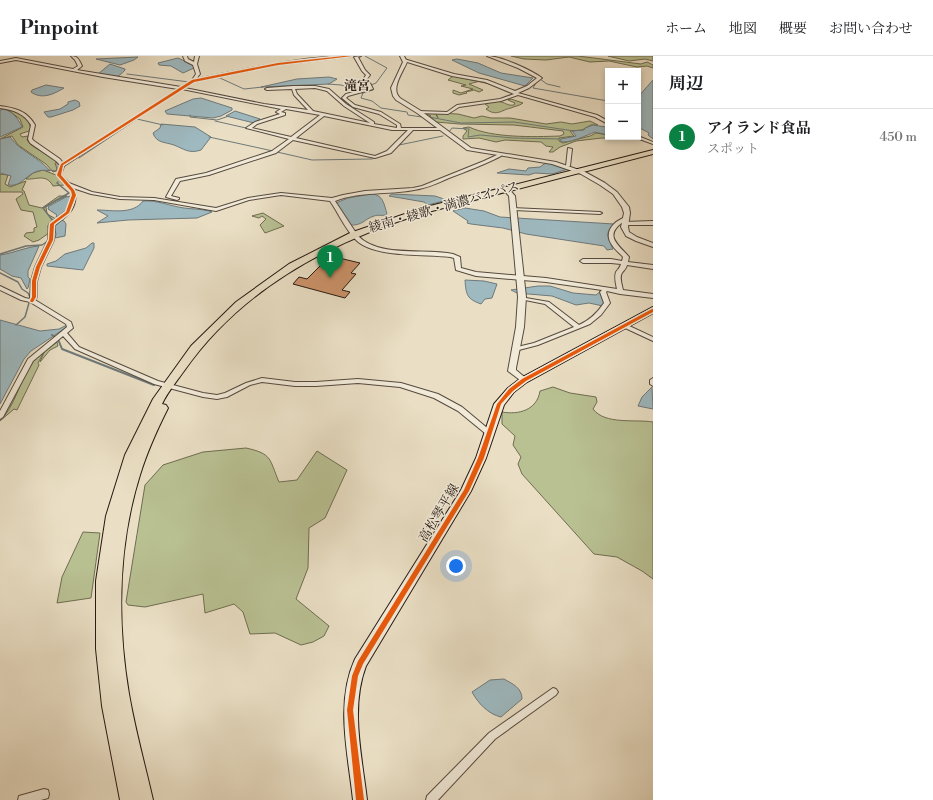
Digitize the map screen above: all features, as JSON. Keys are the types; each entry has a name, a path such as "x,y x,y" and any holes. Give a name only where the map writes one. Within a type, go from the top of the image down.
{"highway":[{"name":"綾南・綾歌・満濃バイパス","path":"581,172 653,152"},
{"name":"綾南・綾歌・満濃バイパス","path":"129,800 108,694 103,648 103,583 108,536 120,486 137,438 170,386 182,374 215,334 254,298 281,278 356,236 397,218 581,172 653,156"},
{"name":"綾南・綾歌・満濃バイパス","path":"144,800 121,692 116,646 114,584 119,536 130,486 146,440 170,386"}],"main road":[{"name":"高松琴平線","path":"360,800 351,717 352,693 355,676 368,648 466,491 481,458 488,432 499,404 511,390 524,380 653,310"}],"street":[{"path":"73,56 77,59 80,66 74,70"},
{"path":"185,56 186,60 195,64"},
{"path":"193,82 198,74 195,64 197,56"},
{"path":"32,301 34,297 34,281 38,267 51,240 52,224 65,215 71,204 73,192 58,175 62,165 181,88 193,82 278,64 351,56"},
{"path":"359,56 356,57 364,72 368,75 363,83 369,84 371,90 347,95 344,98 357,108 380,113 399,125 399,129"},
{"path":"419,112 448,113 458,106 502,100 516,94 540,78 519,67 489,56"},
{"path":"0,62 17,57 116,79 181,88 324,114 378,126 399,129 441,129"},
{"path":"605,121 589,113 556,106 516,94 490,82 453,75 404,57 393,88 398,99 419,112 468,149 499,155 542,159 568,166 610,189 627,209 625,231 628,234 653,245"},
{"path":"267,89 330,86"},
{"path":"294,87 295,94 312,112"},
{"path":"315,87 328,90 345,105 378,126"},
{"path":"0,107 17,110 25,114 33,125 30,139 32,142 58,160 62,165"},
{"path":"285,108 278,112 284,114 256,123 248,128 375,157 389,152 412,129"},
{"path":"196,206 168,196 178,180 208,174 273,152 324,114"},
{"path":"641,139 653,143"},
{"path":"568,166 570,149"},
{"path":"65,183 91,193 120,198 154,199 216,210 248,198 281,194 332,200 343,196 365,192 406,190 423,187 486,162 499,155"},
{"path":"508,190 514,213 522,298 520,327 512,371 524,380"},
{"path":"332,200 356,236 366,245 376,248 451,255 457,257 457,268 461,271 476,274 521,281 653,296"},
{"path":"514,213 600,213"},
{"path":"620,292 618,276 625,264 626,257 613,243 610,233 612,227 618,222 626,221 653,223"},
{"path":"583,261 605,261 653,267"},
{"path":"0,288 32,301 69,323 70,328 30,360 0,416"},
{"path":"515,349 536,344 594,319 605,307 606,300 602,292 605,290"},
{"path":"522,298 547,303 578,327"},
{"path":"625,326 653,339"},
{"path":"59,336 77,348 156,383 203,395 217,397 228,395 248,384 262,380 295,384 358,381 401,385 436,396 460,409 488,432"},
{"path":"431,800 492,736 552,692"},
{"path":"23,800 44,794"}],"green space":[{"path":"511,56 578,56 641,64 647,62 653,65 653,68 647,66 637,67 609,61 590,62 569,57 546,60 524,59"},
{"path":"608,56 653,56 653,61 645,59 629,61"},
{"path":"453,76 478,81 469,84 483,90 479,92 474,90 459,95 453,93 453,90 461,93 473,89 461,86 466,85 448,80"},
{"path":"511,99 523,103 496,113 486,109 489,107 485,104 499,101 509,105 514,105 515,103 508,100"},
{"path":"8,110 19,113 27,120 31,128 29,131 20,134 22,137 28,136 27,140 31,145 58,162 55,163 57,169 56,171 53,172 46,164 18,145 12,136 0,139 23,127 20,119"},
{"path":"422,112 435,113 438,118 436,113 458,114 474,118 482,116 491,118 510,118 546,124 561,122 572,124 590,121 598,125 591,125 582,130 570,131 574,136 559,138 559,141 563,143 596,133 605,134 605,138 576,141 560,147 553,152 549,152 553,147 546,146 541,142 505,140 496,142 479,138 463,139 463,136 467,131 463,128 469,127 479,131 501,135 526,136 560,136 564,134 563,131 514,125 436,122 429,116 431,116"},
{"path":"43,170 56,175 64,185 53,186 44,178 26,179 33,173"},
{"path":"0,174 8,175 5,184 10,187 26,181 22,190 24,191 29,205 42,208 59,196 67,196 46,207 47,214 56,219 50,225 49,233 33,242 24,236 26,233 34,232 34,228 37,227 33,212 21,210 16,199 23,194 22,192 0,192"},
{"path":"263,213 284,226 265,233 260,225 266,219 262,216 259,218 252,216"},
{"path":"57,340 49,348 57,342 58,346 50,350 40,362 45,350 17,410 14,409 0,421 14,401 33,359"},
{"path":"553,387 570,393 596,397 597,402 593,409 598,414 605,417 621,420 653,422 653,579 617,557 594,554 522,474 518,464 521,457 513,445 515,436 502,424 502,412 515,413 526,410 535,403 540,391"},
{"path":"246,448 266,455 279,482 297,480 317,451 347,470 325,518 309,528 308,568 296,599 329,626 324,636 313,642 301,645 275,633 250,634 243,612 234,604 205,613 203,594 145,607 128,605 126,602 145,485 163,465 203,452"},
{"path":"83,532 100,533 91,598 57,603 62,577"}],"water":[{"path":"138,57 120,65 96,59"},
{"path":"178,58 193,65 194,68 183,73 171,66 159,65 158,63"},
{"path":"457,59 478,63 501,73 533,78 525,86 479,73 452,60"},
{"path":"110,64 125,70 116,77 98,74"},
{"path":"329,77 337,79 329,84 261,87 297,79"},
{"path":"653,80 653,139 648,135 649,133 641,129 641,94"},
{"path":"46,85 64,88 44,96 39,96 31,92 32,90"},
{"path":"201,98 232,108 232,110 221,116 213,118 167,114 165,111 193,99"},
{"path":"75,100 79,102 80,106 73,110 51,117 48,117 44,112 60,109 68,104 68,102"},
{"path":"4,109 15,116 22,127 0,137 0,110"},
{"path":"235,111 260,119 254,123 226,116"},
{"path":"161,124 195,127 211,137 201,150 187,150 156,139 153,133 160,128"},
{"path":"593,125 605,127 605,134 595,132 572,141 560,141 561,139 576,136 572,131 584,130 585,128"},
{"path":"10,137 19,147 41,162 50,171 43,170 37,172 19,183 8,185 11,176 0,173 0,139"},
{"path":"547,162 568,169 552,174 535,173 529,175 497,173 509,169 526,171 528,168 540,167"},
{"path":"375,194 381,198 387,214 374,216 360,223 349,225 336,203 348,198"},
{"path":"392,194 435,196 447,200 428,205 424,202 389,196"},
{"path":"71,196 66,211 60,217 56,217 57,215 48,209 49,206"},
{"path":"143,201 153,201 212,212 197,218 128,220 97,223 108,216 97,210 128,210 139,205"},
{"path":"465,208 484,211 500,217 614,224 608,233 608,239 613,249 607,250 604,246 467,223 468,221 453,211"},
{"path":"61,220 66,224 65,236 55,238 56,234 54,227"},
{"path":"94,243 94,248 83,270 47,266 47,264 56,261 65,254 86,248"},
{"path":"39,246 28,271 28,277 30,279 27,289 21,278 12,276 0,269 0,255"},
{"path":"465,280 484,281 497,284 492,298 485,299 481,304 470,298 467,293"},
{"path":"538,286 550,286 573,293 596,295 601,291 600,294 605,303 603,306 589,303 576,305 552,296 517,293 511,290"},
{"path":"0,320 40,331 59,329 67,325 67,327 31,351 24,359 0,404"},
{"path":"652,387 653,409 638,406 642,397"},
{"path":"504,679 519,689 522,699 501,717 496,716 484,708 472,692 490,680"}],"building":[{"path":"339,258 360,263 351,273 356,274 342,290 350,292 345,298 293,284 299,277 307,279 321,265 325,266 328,263 333,264"}],"waterway":[{"path":"363,93 373,90 371,85 376,83 387,68 365,56"},
{"path":"127,74 189,82"},
{"path":"211,78 220,78 244,89 263,87"},
{"path":"194,82 207,79"},
{"path":"540,79 547,84 560,87"},
{"path":"536,83 533,88 605,100"},
{"path":"328,84 341,85 357,91"},
{"path":"363,93 361,98 372,101 381,108 407,112 408,115 422,117"},
{"path":"190,115 190,117 217,120 229,116"},
{"path":"429,117 461,123 514,122 574,131"},
{"path":"79,158 137,119 163,125"},
{"path":"215,121 246,128"},
{"path":"449,132 452,128 469,129 468,137 480,135 513,138 561,139"},
{"path":"395,149 399,145 443,136"},
{"path":"209,137 273,151"},
{"path":"277,152 312,160 372,159 390,153"},
{"path":"48,170 57,171 57,163"},
{"path":"49,233 48,226 53,221 43,208 69,193 57,183 58,182"},
{"path":"0,254 26,246 42,245 48,241"},
{"path":"0,273 18,282 22,289 28,293 30,297"},
{"path":"16,325 25,317 29,303"},
{"path":"52,335 58,339 62,349 154,385"}],"cycle path":[{"path":"32,301 34,297 34,281 38,267 51,240 52,224 68,212 74,195 73,191 59,175 62,165 193,81 278,64 351,56"},
{"path":"360,800 350,710 355,676 360,663 466,491 481,458 499,404 511,390 524,380 653,310"}],"place":[{"name":"アイランド食品","path":"330,278"}],"district":[{"name":"滝宮","path":"357,86"}]}
